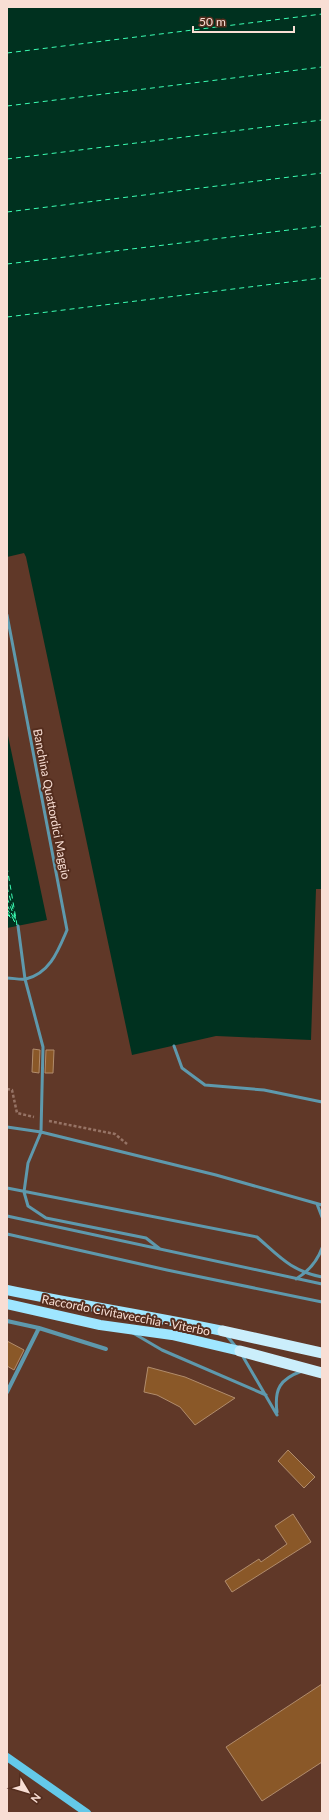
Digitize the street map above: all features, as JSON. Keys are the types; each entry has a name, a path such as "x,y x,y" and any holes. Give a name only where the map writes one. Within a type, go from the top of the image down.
{"highway":[{"path":"223,1331 322,1353"},
{"path":"240,1351 322,1373"}],"main road":[{"name":"Raccordo Civitavecchia - Viterbo","path":"7,1290 80,1305 140,1314 223,1331"},
{"name":"Raccordo Civitavecchia - Viterbo","path":"7,1304 100,1325 172,1336 240,1351"},
{"path":"7,1757 87,1813"}],"street":[{"path":"7,1321 39,1328 106,1349"},
{"path":"7,1392 39,1328"}],"lane":[{"name":"Banchina Quattordici Maggio","path":"7,615 67,930 57,953 44,971 25,979"},
{"path":"18,926 25,979 43,1047 42,1132 28,1163 24,1192 28,1206 46,1218 146,1238 160,1249"},
{"path":"7,978 25,979"},
{"path":"174,1046 182,1068 205,1085 264,1090 322,1102"},
{"path":"7,1127 42,1132 216,1175 322,1205"},
{"path":"7,1188 257,1237 285,1262 304,1273 322,1277"},
{"path":"317,1204 322,1217"},
{"path":"7,1216 322,1284"},
{"path":"7,1234 167,1270 322,1302"},
{"path":"296,1279 318,1260 322,1248"},
{"path":"124,1328 162,1350 266,1395"},
{"path":"223,1331 240,1351 277,1415 275,1398 280,1386 289,1376 308,1369"}],"path":[{"path":"7,1089 12,1090 17,1113 115,1134 129,1147"}],"shaded area":[{"path":"7,7 322,7 322,889 316,889 311,1040 216,1036 132,1055 26,557 24,553 7,557"},
{"path":"7,731 47,920 7,928"}],"building":[{"path":"33,1049 40,1050 39,1073 32,1072"},
{"path":"46,1050 54,1050 53,1073 45,1073"},
{"path":"7,1341 24,1350 14,1370 7,1366"},
{"path":"148,1367 185,1377 235,1398 195,1425 180,1407 157,1395 144,1392"},
{"path":"288,1450 315,1477 304,1488 278,1461"},
{"path":"293,1514 311,1542 232,1592 225,1581 259,1559 261,1562 287,1544 275,1526"},
{"path":"322,1684 322,1762 262,1801 226,1747"}],"ferry route":[{"path":"7,53 322,14"},
{"path":"7,106 322,67"},
{"path":"7,159 322,120"},
{"path":"7,212 322,173"},
{"path":"7,264 322,226"},
{"path":"7,317 322,278"},
{"path":"7,867 17,925"},
{"path":"7,887 16,920"},
{"path":"7,898 17,923"},
{"path":"7,905 15,920"},
{"path":"7,909 17,925"},
{"path":"7,912 12,919"},
{"path":"7,914 15,922"}]}
